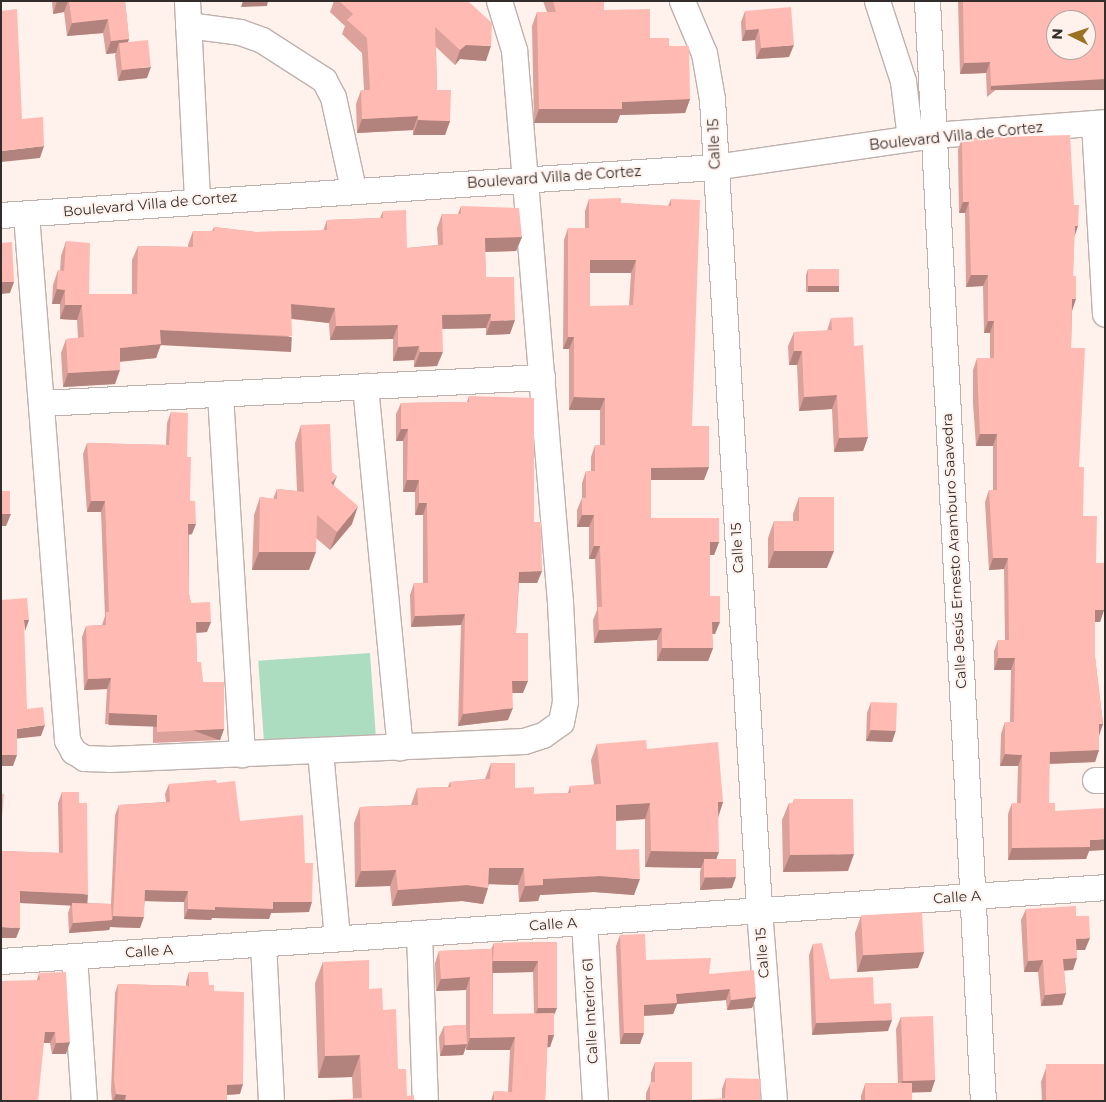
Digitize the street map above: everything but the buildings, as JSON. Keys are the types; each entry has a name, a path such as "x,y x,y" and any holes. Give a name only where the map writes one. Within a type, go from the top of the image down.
{"street":[{"path":"26,214 67,740 73,751 84,758 109,759 524,741 543,735 561,722 565,701 560,602 542,377 522,179 514,50 499,1"},
{"name":"Calle 15","path":"682,1 704,53 712,99 714,167 759,910 774,1101"},
{"path":"877,1 922,137"},
{"name":"Calle Jesús Ernesto Aramburo Saavedra","path":"927,1 922,137 983,1101"},
{"path":"197,200 188,13 262,40 286,52 324,80 333,97 353,190"},
{"path":"1099,123 1105,314"},
{"name":"Boulevard Villa de Cortez","path":"1,215 197,200 714,167 922,137 1099,123"},
{"path":"41,403 542,377"},
{"path":"365,386 400,746"},
{"path":"220,394 242,754"},
{"path":"320,751 337,938"},
{"name":"Calle A","path":"1,961 1105,887"},
{"name":"Calle Interior 61","path":"584,922 595,1101"},
{"path":"419,933 425,1101"},
{"path":"264,943 271,1101"},
{"path":"74,956 84,1101"}],"green space":[{"path":"370,653 376,737 264,745 258,661"}]}
